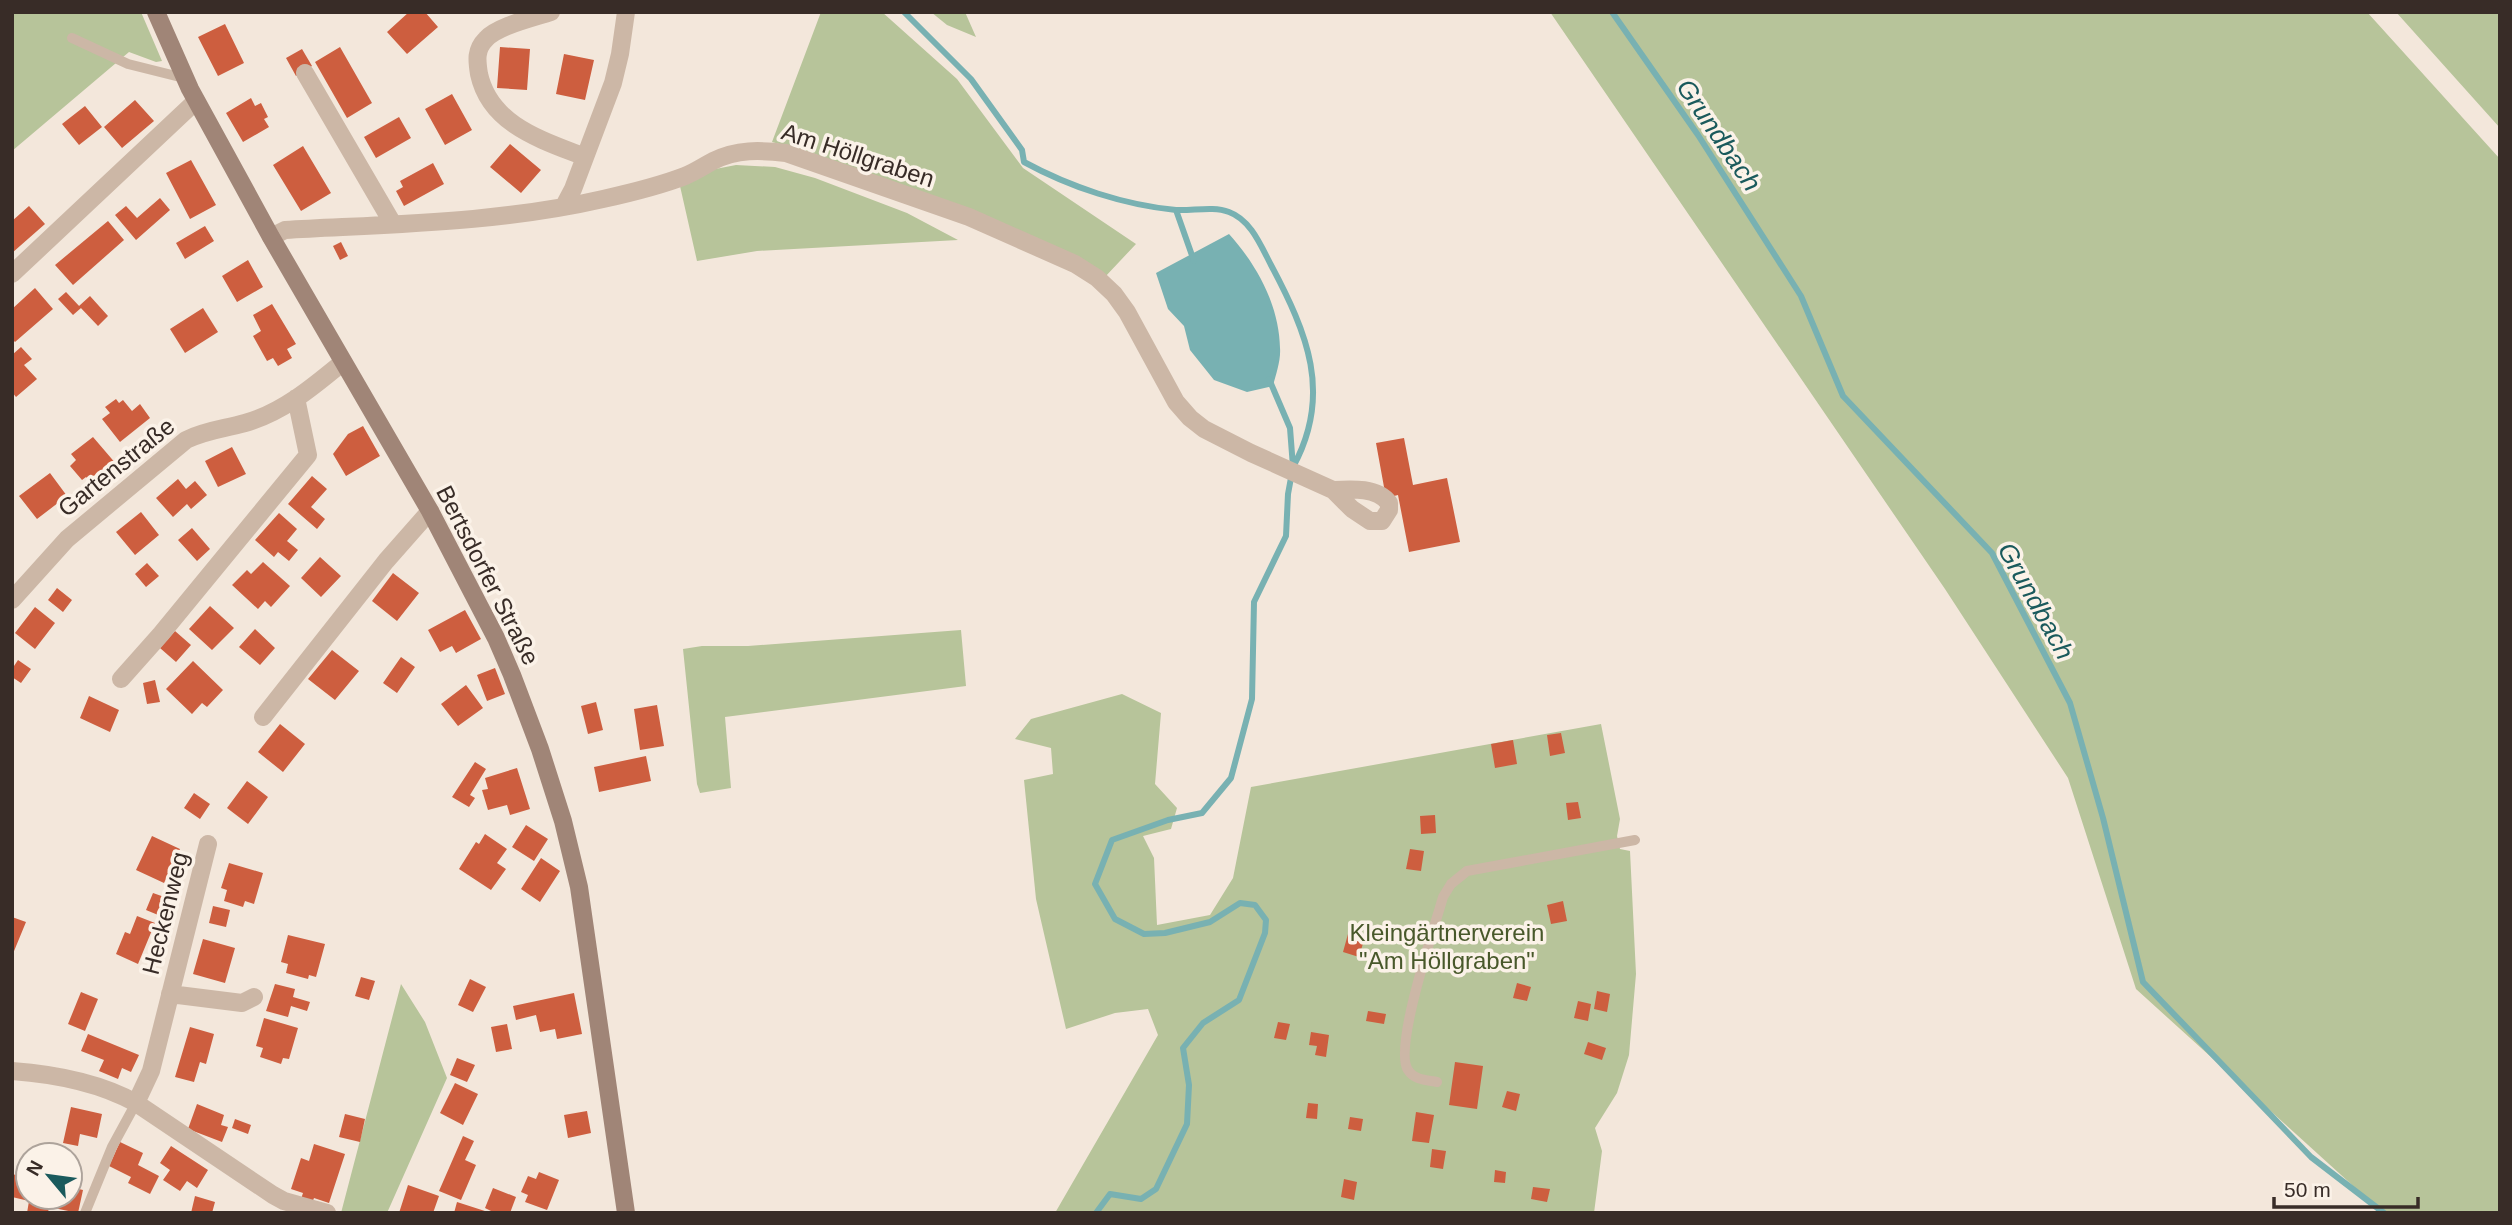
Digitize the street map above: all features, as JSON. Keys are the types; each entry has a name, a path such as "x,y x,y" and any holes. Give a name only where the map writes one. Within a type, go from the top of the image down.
{"main road":[{"name":"Bertsdorfer Straße","path":"156,12 196,101 271,237 430,511 496,638 540,749 563,821 579,887 626,1213"}],"street":[{"path":"551,12 486,38 476,59 482,86 486,98 497,111 522,130 585,157"},
{"path":"564,206 613,83 626,12"},
{"path":"305,74 393,224"},
{"path":"12,274 196,101"},
{"name":"Am Höllgraben","path":"271,237 285,230 485,217 602,200 684,176 740,151 786,152 957,212 1075,264 1097,278 1127,312 1176,401 1190,418 1204,429 1333,490"},
{"name":"Gartenstraße","path":"12,600 66,539 186,440 203,431 246,423 296,398 343,362"},
{"path":"121,679 308,456 296,398"},
{"path":"263,717 386,561 430,511"},
{"name":"Heckenweg","path":"136,1103 151,1071 208,844"},
{"name":"Heckenweg","path":"170,994 242,1003 254,997"},
{"path":"12,1072 49,1076 120,1095 273,1195 327,1213"}],"lane":[{"path":"72,38 128,64 184,78"},
{"path":"1437,1082 1414,1077 1406,1069 1403,1055 1412,1005 1443,897 1451,884 1467,870 1635,840"},
{"path":"85,1213 112,1147 136,1103"}],"green space":[{"path":"12,12 141,12 162,61 156,62 129,52 12,151"},
{"path":"821,12 882,12 957,79 1023,168 1136,244 1104,278 815,154 772,142"},
{"path":"931,12 965,12 976,37 947,25"},
{"path":"1550,12 2367,12 2500,159 2500,1213 2383,1213 2136,989 2068,778 1945,589"},
{"path":"2396,12 2500,12 2500,128"},
{"path":"736,165 775,167 815,178 907,213 958,240 757,251 697,261 680,186 705,171"},
{"path":"961,630 966,686 725,717 731,788 700,793 683,649"},
{"name":"Kleingärtnerverein \"Am Höllgraben\"","path":"1122,694 1161,713 1155,784 1177,808 1171,829 1143,836 1154,858 1157,925 1210,915 1233,878 1251,787 1601,724 1620,819 1617,836 1620,849 1630,851 1636,974 1629,1055 1617,1093 1595,1128 1602,1151 1594,1213 1055,1213 1158,1035 1148,1009 1115,1013 1066,1029 1036,899 1024,780 1053,774 1051,748 1015,739 1031,719"},
{"path":"401,984 425,1022 447,1078 387,1213 341,1213"}],"water":[{"path":"1229,234 1249,259 1265,286 1279,332 1280,357 1273,386 1247,392 1214,380 1190,350 1184,326 1168,309 1156,273"}],"building":[{"path":"409,12 425,12 438,27 407,54 387,32"},
{"path":"225,24 244,63 218,76 198,37"},
{"path":"340,47 372,103 347,118 315,62"},
{"path":"500,47 530,49 527,90 497,88"},
{"path":"302,49 312,66 296,76 286,58"},
{"path":"564,54 594,60 585,100 556,94"},
{"path":"452,94 472,130 445,145 425,109"},
{"path":"251,98 255,106 261,103 268,117 264,119 269,127 243,142 226,113"},
{"path":"135,100 154,121 122,148 104,127"},
{"path":"85,106 102,127 79,145 62,124"},
{"path":"399,117 411,138 376,158 364,137"},
{"path":"510,144 541,170 521,193 490,167"},
{"path":"303,146 331,193 301,211 273,165"},
{"path":"191,160 216,205 190,219 166,173"},
{"path":"433,163 444,184 404,206 396,191 403,187 400,181"},
{"path":"160,198 170,210 136,240 115,215 126,206 137,218"},
{"path":"29,206 45,224 12,253 12,221"},
{"path":"108,221 124,240 73,285 55,265"},
{"path":"205,226 214,241 185,259 176,243"},
{"path":"341,242 348,256 340,260 333,246"},
{"path":"248,260 263,287 237,302 222,276"},
{"path":"35,288 53,309 15,342 12,339 12,309"},
{"path":"66,292 81,308 73,315 58,299"},
{"path":"90,296 108,316 98,326 79,306"},
{"path":"272,304 296,344 287,349 292,358 278,366 273,358 267,361 253,336 261,331 253,315"},
{"path":"203,308 218,332 185,353 170,329"},
{"path":"21,347 32,359 24,365 37,379 16,397 12,392 12,355"},
{"path":"116,399 119,403 123,400 132,411 140,404 150,418 120,442 102,419 110,413 105,407"},
{"path":"363,426 380,456 346,476 333,454 348,434"},
{"path":"93,437 117,465 93,485 86,477 82,480 70,466 76,460 71,454"},
{"path":"1404,438 1413,485 1447,478 1460,542 1409,552 1398,495 1386,498 1376,443"},
{"path":"232,447 246,474 218,487 205,461"},
{"path":"50,473 67,496 37,519 19,496"},
{"path":"312,476 327,489 311,507 325,519 317,529 288,504"},
{"path":"178,479 186,489 195,481 207,495 191,509 187,504 173,517 156,498"},
{"path":"141,512 159,535 135,555 116,532"},
{"path":"279,513 297,529 287,541 298,550 289,561 278,552 274,557 255,540"},
{"path":"192,528 210,549 197,561 178,540"},
{"path":"320,557 341,576 321,597 301,578"},
{"path":"263,562 290,586 271,607 265,601 258,609 232,585 247,570 251,574"},
{"path":"147,563 159,576 146,587 135,574"},
{"path":"393,573 419,593 397,621 372,601"},
{"path":"57,588 72,600 63,612 48,600"},
{"path":"210,606 234,628 212,650 189,629"},
{"path":"35,607 55,623 35,649 15,633"},
{"path":"465,610 481,639 456,653 452,646 440,652 428,630"},
{"path":"255,629 275,648 260,665 239,647"},
{"path":"175,631 191,645 176,662 160,648"},
{"path":"332,650 359,671 335,700 308,679"},
{"path":"401,657 415,667 397,693 383,683"},
{"path":"18,660 31,669 21,683 12,677 12,669"},
{"path":"193,661 223,690 207,707 202,703 192,714 166,689"},
{"path":"495,668 505,694 487,701 477,675"},
{"path":"155,680 160,702 147,704 143,683"},
{"path":"466,685 483,708 458,726 441,704"},
{"path":"89,696 119,710 110,732 80,718"},
{"path":"596,702 603,730 588,734 581,706"},
{"path":"657,705 664,746 640,750 634,709"},
{"path":"280,724 305,744 283,772 258,752"},
{"path":"1561,733 1565,753 1550,756 1547,735"},
{"path":"1513,740 1517,764 1495,768 1491,744"},
{"path":"646,756 651,781 599,792 594,767"},
{"path":"475,762 486,769 470,795 475,798 469,807 452,797"},
{"path":"517,768 530,809 510,815 507,805 488,810 482,790 488,789 485,778"},
{"path":"247,781 268,797 248,824 227,808"},
{"path":"194,793 210,804 200,819 184,808"},
{"path":"1578,802 1581,818 1568,820 1566,803"},
{"path":"1435,815 1436,833 1421,834 1420,816"},
{"path":"526,825 548,839 534,861 512,847"},
{"path":"485,834 507,849 497,863 506,869 491,890 459,869 476,842 479,844"},
{"path":"152,836 180,849 164,883 136,870"},
{"path":"1410,849 1424,851 1421,871 1406,869"},
{"path":"541,858 560,871 540,902 521,889"},
{"path":"229,863 263,873 254,904 245,901 243,907 224,901 227,890 221,888"},
{"path":"153,893 170,899 163,917 146,910"},
{"path":"1563,901 1567,921 1551,924 1547,905"},
{"path":"213,906 230,910 226,927 209,923"},
{"path":"137,916 155,923 138,964 116,954 125,932 130,934"},
{"path":"12,917 26,922 12,956"},
{"path":"1348,934 1364,940 1359,957 1343,952"},
{"path":"288,935 325,944 316,977 309,975 308,979 286,973 288,964 281,962"},
{"path":"203,939 235,948 225,983 193,974"},
{"path":"361,977 375,981 369,1000 355,996"},
{"path":"470,979 486,987 473,1012 458,1005"},
{"path":"1517,983 1531,987 1527,1001 1513,998"},
{"path":"275,984 295,989 293,997 310,1002 307,1011 291,1006 288,1017 266,1011"},
{"path":"1597,991 1610,994 1607,1012 1594,1009"},
{"path":"81,992 98,999 85,1031 68,1024"},
{"path":"574,993 582,1034 557,1039 555,1029 540,1032 536,1015 516,1020 513,1006"},
{"path":"1578,1001 1591,1004 1588,1021 1574,1018"},
{"path":"1368,1011 1386,1014 1384,1024 1366,1021"},
{"path":"264,1018 298,1028 289,1059 283,1058 281,1064 260,1057 263,1048 256,1046"},
{"path":"1278,1022 1290,1024 1286,1040 1274,1038"},
{"path":"507,1024 512,1049 496,1052 491,1027"},
{"path":"190,1027 214,1034 206,1064 200,1062 194,1082 175,1077"},
{"path":"1311,1032 1329,1035 1326,1057 1315,1055 1317,1046 1309,1045"},
{"path":"88,1034 139,1055 131,1072 122,1068 118,1079 99,1071 104,1060 81,1051"},
{"path":"1588,1042 1606,1048 1602,1060 1584,1054"},
{"path":"457,1058 475,1065 467,1082 450,1075"},
{"path":"1455,1062 1483,1066 1477,1109 1449,1105"},
{"path":"455,1083 478,1094 463,1125 440,1113"},
{"path":"1507,1091 1520,1094 1516,1111 1502,1107"},
{"path":"1308,1103 1318,1104 1317,1119 1306,1118"},
{"path":"197,1104 224,1115 221,1125 228,1127 222,1142 188,1129"},
{"path":"71,1107 102,1114 97,1138 80,1134 79,1141 63,1141"},
{"path":"587,1111 591,1133 568,1138 564,1115"},
{"path":"1416,1112 1434,1115 1429,1143 1412,1141"},
{"path":"345,1114 365,1119 360,1142 339,1137"},
{"path":"1350,1117 1363,1119 1361,1131 1348,1129"},
{"path":"235,1119 251,1125 248,1134 232,1128"},
{"path":"463,1136 474,1141 465,1160 476,1165 461,1200 439,1191"},
{"path":"120,1142 143,1153 138,1165 159,1176 150,1194 128,1183 131,1177 109,1166"},
{"path":"314,1144 345,1154 329,1203 314,1198 312,1203 301,1199 303,1193 291,1189 301,1158 309,1161"},
{"path":"171,1146 208,1170 197,1188 187,1181 180,1191 163,1180 170,1170 160,1163"},
{"path":"1432,1149 1446,1151 1443,1169 1430,1167"},
{"path":"1495,1170 1506,1172 1505,1183 1494,1182"},
{"path":"539,1172 559,1180 547,1210 525,1202 528,1195 521,1192 528,1176 536,1179"},
{"path":"12,1174 14,1197 12,1197"},
{"path":"1344,1179 1357,1182 1354,1200 1341,1197"},
{"path":"408,1185 439,1196 433,1213 399,1213"},
{"path":"1533,1187 1550,1189 1547,1202 1531,1199"},
{"path":"493,1188 516,1197 510,1213 495,1213 485,1208"},
{"path":"195,1196 215,1202 212,1213 191,1213"},
{"path":"457,1202 488,1212 488,1213 454,1213"},
{"path":"27,1211 48,1211 48,1213"}],"waterway":[{"path":"904,12 971,79 1022,150 1024,162 1079,187 1117,199 1156,208 1223,210 1237,216 1249,227 1284,290 1304,340 1310,364 1312,414 1305,440 1293,467"},
{"name":"Grundbach","path":"1612,12 1698,135 1801,296 1843,396 1992,553 2070,703 2103,818 2143,982 2311,1157 2384,1213"},
{"path":"1176,210 1194,261"},
{"path":"1096,1213 1110,1194 1141,1199 1156,1189 1187,1124 1189,1085 1183,1048 1203,1023 1239,1000 1265,933 1266,920 1255,905 1240,903 1210,922 1165,933 1144,934 1115,919 1095,884 1112,840 1168,820 1202,813 1231,778 1252,699 1254,602 1286,536 1288,494 1293,467 1290,428 1269,379"}]}
